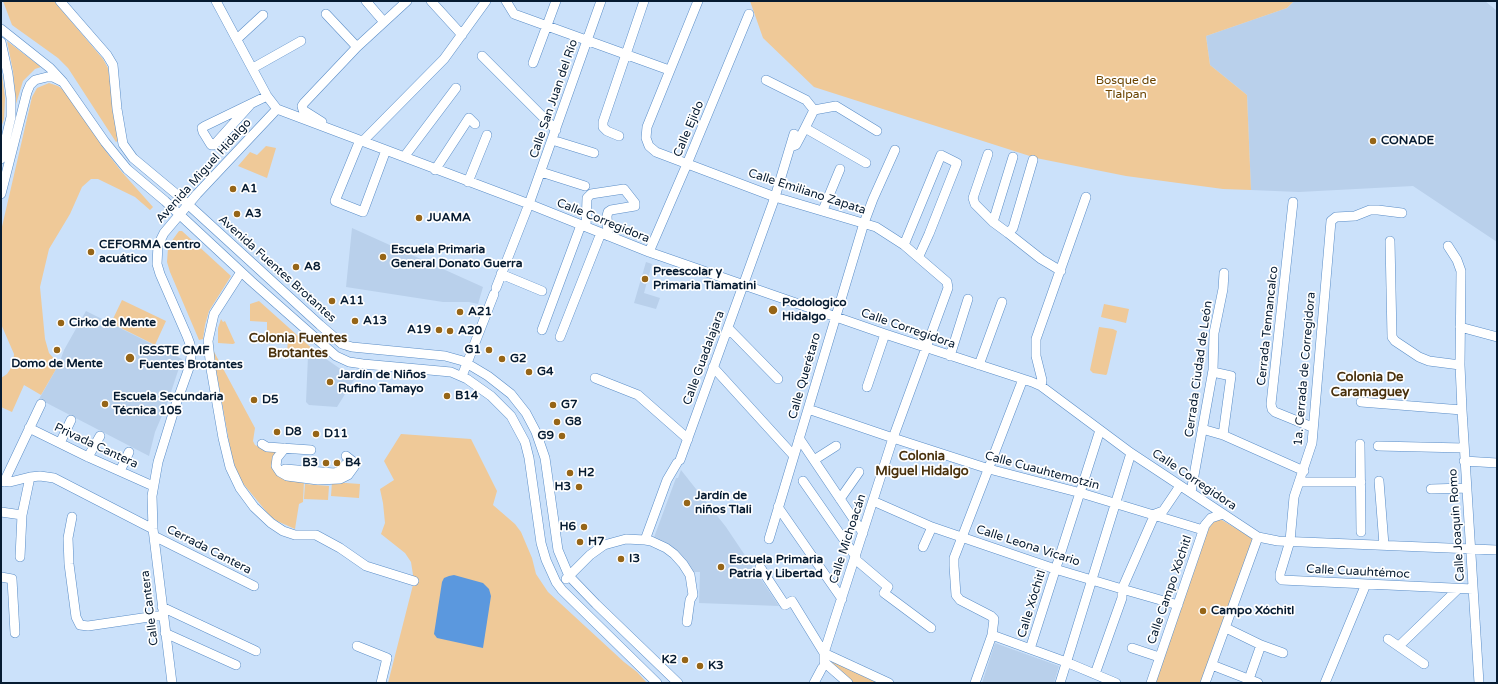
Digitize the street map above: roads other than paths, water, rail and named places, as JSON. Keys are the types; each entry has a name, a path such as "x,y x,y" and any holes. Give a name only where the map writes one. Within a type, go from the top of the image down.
{"street":[{"name":"Avenida Fuentes Brotantes","path":"60,1 107,55 113,65 117,109 123,144 133,158 189,205 342,344 352,347 445,356 467,363 488,376 511,394 526,413 536,432 545,458 558,550 569,576 678,683"},
{"path":"216,1 267,96 277,109"},
{"path":"366,1 384,22"},
{"path":"326,128 321,121 303,110 302,106 358,47 407,1"},
{"path":"431,1 462,35"},
{"path":"386,150 363,212 335,200 361,140 444,59 486,1"},
{"path":"506,1 514,14 669,70 698,1"},
{"path":"532,63 556,1"},
{"name":"Calle San Juan del Río","path":"462,376 541,172 601,1"},
{"path":"619,136 607,131 603,127 603,122 644,1"},
{"path":"326,14 358,47"},
{"name":"Calle Ejido","path":"649,252 749,14"},
{"path":"237,39 263,15"},
{"path":"1,29 50,68 63,82 105,142 127,169 165,201 241,272 336,356 349,362 451,372 462,376 491,396 511,416 525,442 529,458 541,543 546,560 559,585 562,590 657,683"},
{"path":"253,68 301,41"},
{"path":"1,42 8,74 11,98 11,117 1,159"},
{"path":"482,56 556,130"},
{"name":"Calle Emiliano Zapata","path":"669,70 647,127 646,138 649,146 656,152 775,196 864,222 876,227 918,256 946,280 948,288"},
{"path":"1,194 26,92 35,80 54,77 63,82"},
{"path":"766,80 806,100 814,110"},
{"path":"404,156 456,88"},
{"path":"250,105 214,145 211,145 202,128 267,96"},
{"path":"814,110 836,106 877,132"},
{"name":"Avenida Miguel Hidalgo","path":"154,532 153,486 158,462 188,371 191,356 190,344 157,264 158,245 164,233 197,194 277,109"},
{"name":"Calle Corregidora","path":"277,109 529,204 649,252 835,317 950,356 1024,379 1041,386 1132,453 1258,537 1278,541 1497,550"},
{"path":"790,147 796,145 814,110"},
{"path":"436,170 469,118 475,124"},
{"path":"805,128 866,163"},
{"name":"Calle Guadalajara","path":"645,540 667,480 678,462 688,438 775,196 794,134"},
{"path":"468,182 487,135"},
{"path":"552,140 594,153"},
{"name":"Calle Querétaro","path":"769,539 864,222 895,150"},
{"path":"988,154 973,198 975,204 993,222 1036,255 1060,271"},
{"path":"904,245 941,155 956,163 929,234 918,256"},
{"path":"993,222 1013,157"},
{"path":"1008,233 1013,228 1033,160"},
{"path":"823,210 840,169"},
{"path":"541,172 584,186"},
{"path":"542,330 584,226 587,198 591,194 624,189 635,203 634,206 611,210 608,212 605,234 560,337"},
{"path":"1041,386 1042,380 1036,356 1036,339 1086,197"},
{"name":"Cerrada Tennancalco","path":"1293,202 1272,409 1275,412 1312,426"},
{"name":"1a. Cerrada de Corregidora","path":"1290,541 1293,505 1311,449 1331,221 1336,217 1355,216 1370,210 1402,213"},
{"path":"1390,241 1392,337 1401,345 1428,361 1460,365"},
{"name":"Calle Joaquín Romo","path":"1448,246 1457,260 1461,271 1460,365 1464,461 1474,589 1479,683"},
{"path":"241,272 214,314 208,341 211,369 223,438 230,467 240,488 254,507 271,523 283,531 295,535 316,536 340,548 366,566 414,581"},
{"name":"Cerrada Ciudad de León","path":"1191,492 1213,372 1214,333 1223,289 1224,273"},
{"path":"501,274 542,291"},
{"name":"Calle Michoacán","path":"814,683 823,661 893,438 948,288"},
{"path":"950,356 968,299"},
{"path":"283,309 292,300"},
{"path":"979,365 1002,302"},
{"path":"1460,327 1497,337"},
{"path":"728,328 778,379"},
{"path":"867,387 885,334"},
{"path":"713,367 794,456"},
{"path":"1213,372 1231,376 1223,435"},
{"path":"595,378 638,395 688,438"},
{"path":"975,683 992,635 994,619 960,600 956,595 954,558 1024,379"},
{"path":"1361,402 1462,410"},
{"path":"2,482 41,404"},
{"name":"Calle Cuauhtemotzin","path":"808,409 988,469 1081,493 1155,514 1203,530"},
{"path":"60,443 71,420"},
{"name":"Privada Cantera","path":"30,428 88,457 153,486"},
{"path":"1202,429 1223,435 1304,471"},
{"name":"Calle Xóchitl","path":"1030,649 1100,430"},
{"path":"88,457 100,436"},
{"path":"799,438 863,533"},
{"path":"262,444 268,447 311,450"},
{"path":"1360,444 1361,532"},
{"path":"814,460 836,446"},
{"path":"1378,446 1464,448"},
{"path":"288,448 281,461 283,468 286,470 334,473 339,472 346,460"},
{"path":"120,470 129,452"},
{"path":"1060,683 1115,503 1132,453"},
{"path":"1464,461 1497,463"},
{"path":"840,499 859,472"},
{"name":"Cerrada Cantera","path":"2,482 10,482 40,476 54,478 254,586"},
{"path":"20,557 22,515 30,477"},
{"path":"803,481 855,558 888,587 884,594 931,628"},
{"path":"1380,481 1384,546"},
{"path":"1300,482 1361,482"},
{"path":"1095,674 1122,598 1122,590 1155,514 1163,511 1180,486"},
{"path":"1431,489 1466,488"},
{"name":"Calle Leona Vicario","path":"873,501 932,527 1055,569 1122,590 1178,605"},
{"path":"778,507 842,599"},
{"path":"1,512 22,515"},
{"name":"Calle Campo Xóchitl","path":"1151,683 1205,525 1211,518 1223,514"},
{"path":"72,517 68,538 69,564 76,617 80,625 88,626 163,611 256,651"},
{"path":"923,547 932,527"},
{"name":"Calle Cantera","path":"154,532 172,683"},
{"path":"1205,683 1258,537"},
{"path":"559,585 590,555 604,545 626,539 645,540 670,551 679,558 688,570 692,581 693,595 690,600 688,622"},
{"name":"Calle Cuauhtémoc","path":"1290,541 1280,574 1280,578 1282,580 1474,589"},
{"path":"760,567 785,605 792,601 823,661 848,683"},
{"path":"1,577 12,579 16,632"},
{"path":"1325,683 1366,584"},
{"path":"1399,646 1458,589"},
{"path":"1226,628 1260,645 1283,653"},
{"path":"165,633 236,664"},
{"name":"Calle Xóchitl","path":"992,635 1066,662 1116,683"},
{"path":"1388,639 1424,664"},
{"path":"1249,679 1260,645"},
{"path":"357,646 387,658 381,683"},
{"path":"1132,648 1159,657"},
{"path":"823,661 889,683"},
{"path":"1212,665 1258,683"}],"water":[{"path":"454,575 483,583 489,589 491,596 483,648 437,638 434,634 442,582 444,578"}],"place":[{"name":"CONADE","path":"1373,141"},
{"name":"A1","path":"233,189"},
{"name":"A3","path":"237,214"},
{"name":"JUAMA","path":"419,218"},
{"name":"CEFORMA centro acuático","path":"91,252"},
{"name":"Escuela Primaria General Donato Guerra","path":"383,257"},
{"name":"A8","path":"296,267"},
{"name":"Preescolar y Primaria Tlamatini","path":"645,279"},
{"name":"A11","path":"332,301"},
{"name":"Podologico Hidalgo","path":"773,310"},
{"name":"A21","path":"460,312"},
{"name":"A13","path":"355,321"},
{"name":"Cirko de Mente","path":"61,323"},
{"name":"A19","path":"439,330"},
{"name":"A20","path":"450,331"},
{"name":"Domo de Mente","path":"57,350"},
{"name":"G1","path":"489,350"},
{"name":"ISSSTE CMF Fuentes Brotantes","path":"130,358"},
{"name":"G2","path":"502,359"},
{"name":"G4","path":"529,372"},
{"name":"Jardín de Niños Rufino Tamayo","path":"330,382"},
{"name":"B14","path":"447,396"},
{"name":"D5","path":"254,400"},
{"name":"Escuela Secundaria Técnica 105","path":"105,404"},
{"name":"G7","path":"553,405"},
{"name":"G8","path":"557,422"},
{"name":"D8","path":"277,432"},
{"name":"D11","path":"316,434"},
{"name":"G9","path":"562,436"},
{"name":"B3","path":"326,463"},
{"name":"B4","path":"337,463"},
{"name":"H2","path":"570,473"},
{"name":"H3","path":"579,487"},
{"name":"Jardín de niños Tlali","path":"687,503"},
{"name":"H6","path":"584,527"},
{"name":"H7","path":"580,542"},
{"name":"I3","path":"621,559"},
{"name":"Escuela Primaria Patria y Libertad","path":"721,567"},
{"name":"Campo Xóchitl","path":"1203,611"},
{"name":"K2","path":"685,660"},
{"name":"K3","path":"700,666"}],"district":[{"name":"Colonia Fuentes Brotantes","path":"298,346"},
{"name":"Colonia De Caramaguey","path":"1370,386"},
{"name":"Colonia Miguel Hidalgo","path":"922,464"}],"park label":[{"name":"Bosque de Tlalpan","path":"1126,88"}]}
